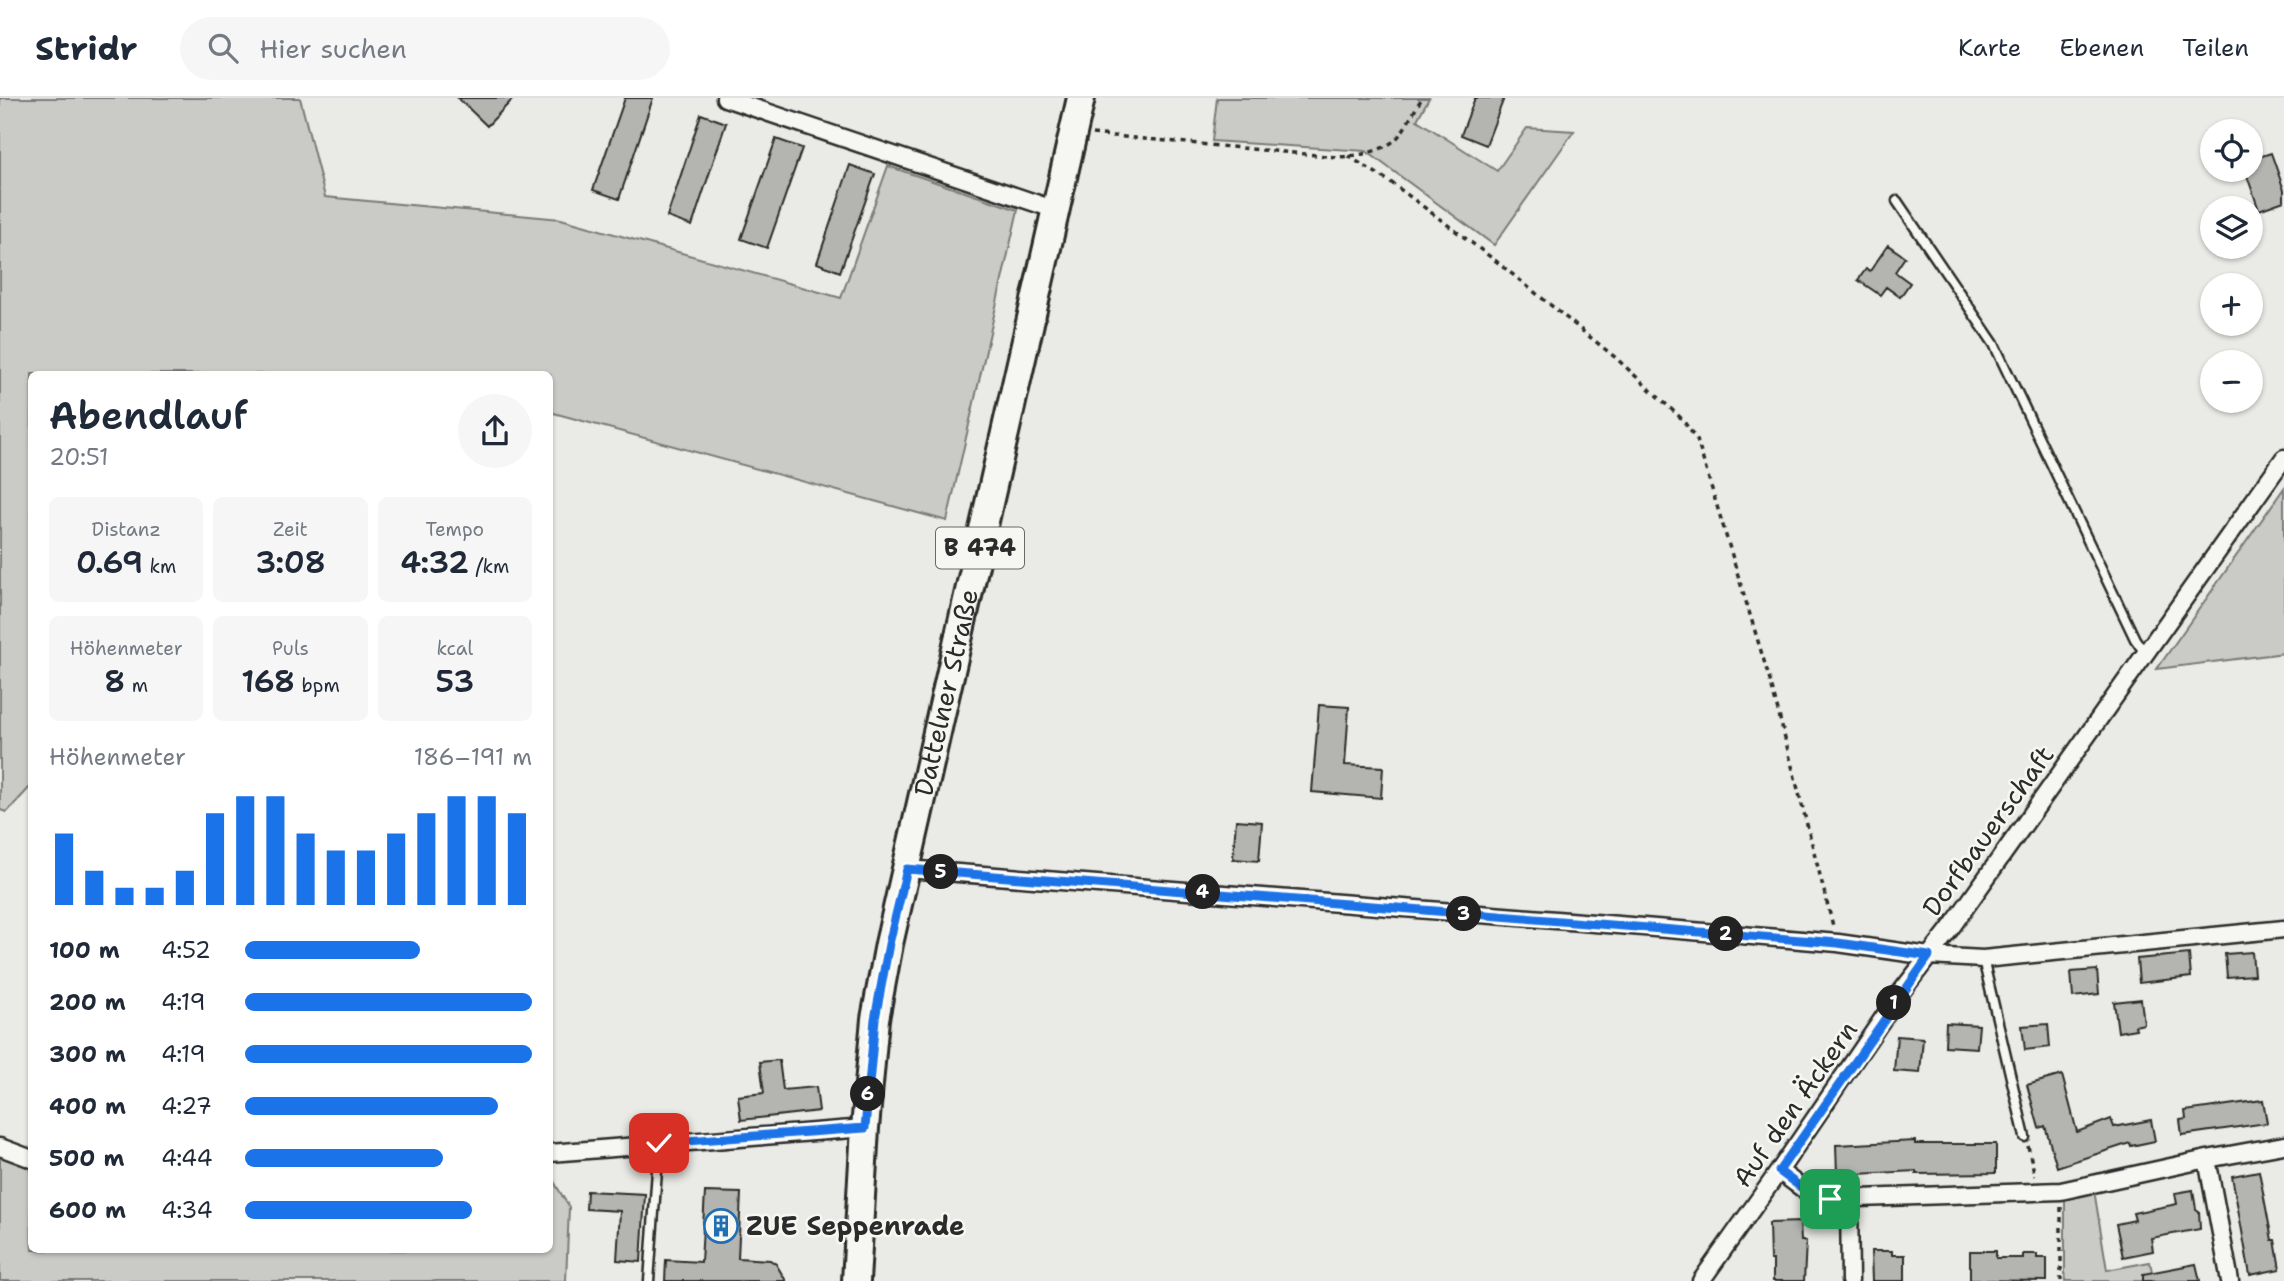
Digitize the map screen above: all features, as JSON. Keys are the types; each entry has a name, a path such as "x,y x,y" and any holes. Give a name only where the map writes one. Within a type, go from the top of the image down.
{"main road":[{"name":"Dattelner Straße","path":"856,1281 875,1019 889,944 1081,98"}],"street":[{"path":"725,98 1056,210"},
{"name":"Dorfbauerschaft","path":"907,869 1838,943 1929,956 2284,458"},
{"path":"1929,956 1983,959 2284,929"},
{"name":"Auf den Äckern","path":"1701,1281 1929,956"},
{"path":"553,1153 865,1128"},
{"path":"1779,1171 1810,1194 1830,1199 2060,1191 2284,1145"},
{"path":"0,1147 28,1158"},
{"path":"2207,1159 2230,1281"},
{"path":"1849,1198 1850,1281"}],"lane":[{"path":"1897,201 1994,344 2135,639 2146,653"},
{"path":"1983,959 2025,1137"},
{"path":"649,1281 659,1143"}],"path":[{"path":"1073,132 1348,156 1375,151 1396,139 1422,98"},
{"path":"1348,156 1389,181 1475,245 1616,358 1682,419 1697,440 1770,684 1838,943"},
{"path":"2025,1137 2039,1192"},
{"path":"2060,1191 2061,1281"}],"shaded area":[{"path":"0,98 300,98 325,197 561,219 841,298 888,166 1018,210 947,521 553,413 553,371 28,371 28,789 7,812 0,810"},
{"path":"1217,98 1429,98 1417,120 1497,171 1527,128 1574,131 1494,245 1366,151 1212,141"},
{"path":"2284,488 2284,653 2157,669"},
{"path":"0,1153 28,1163 28,1253 553,1253 553,1180 569,1207 566,1281 0,1281"},
{"path":"2094,1190 2107,1270 2150,1262 2154,1281 2065,1281 2065,1196"}],"building":[{"path":"458,98 514,98 487,126"},
{"path":"625,98 653,98 619,199 593,190"},
{"path":"1475,98 1504,98 1486,145 1461,135"},
{"path":"701,114 726,123 692,226 667,217"},
{"path":"776,139 802,148 767,248 741,239"},
{"path":"2271,153 2284,190 2284,201 2263,209 2263,196 2254,196 2249,182 2263,182 2263,156"},
{"path":"850,165 875,174 840,272 817,263"},
{"path":"1888,245 1905,257 1895,272 1910,283 1900,297 1886,287 1880,295 1858,280 1866,269 1870,271"},
{"path":"1319,705 1349,707 1345,765 1383,767 1381,798 1312,792"},
{"path":"1236,820 1262,822 1259,861 1233,859"},
{"path":"2252,952 2254,975 2227,977 2225,954"},
{"path":"2189,954 2191,977 2139,983 2137,959"},
{"path":"2097,970 2099,994 2073,997 2071,972"},
{"path":"2141,999 2144,1024 2135,1026 2136,1029 2118,1032 2114,1002"},
{"path":"1946,1023 1979,1025 1977,1048 1945,1046"},
{"path":"2048,1024 2050,1047 2025,1050 2022,1026"},
{"path":"1897,1036 1923,1038 1920,1073 1894,1071"},
{"path":"779,1060 783,1090 816,1087 819,1111 741,1120 738,1096 764,1093 760,1062"},
{"path":"2062,1075 2077,1132 2111,1119 2114,1127 2151,1120 2155,1141 2131,1146 2130,1143 2057,1167 2045,1126 2039,1128 2027,1085"},
{"path":"2263,1100 2267,1123 2182,1135 2180,1120 2186,1119 2185,1111"},
{"path":"1915,1141 1915,1144 1996,1144 1996,1173 1916,1174 1916,1171 1837,1175 1836,1145"},
{"path":"2259,1171 2280,1269 2250,1275 2232,1176"},
{"path":"2193,1190 2196,1209 2199,1211 2200,1229 2151,1238 2153,1251 2123,1257 2116,1224 2135,1220 2133,1213 2177,1204 2175,1193"},
{"path":"587,1191 645,1194 641,1262 617,1260 620,1211 586,1209"},
{"name":"ZUE Seppenrade","path":"705,1192 741,1193 738,1258 770,1260 776,1264 786,1281 665,1281 666,1260 701,1262"},
{"path":"1800,1222 1801,1241 1806,1241 1804,1281 1773,1281 1769,1223"},
{"path":"1871,1251 1892,1251 1892,1255 1905,1255 1905,1281 1872,1281"},
{"path":"1970,1251 1996,1251 1996,1258 2023,1258 2023,1254 2037,1254 2037,1258 2047,1258 2047,1281 1970,1280"},
{"path":"2196,1264 2200,1281 2143,1281 2143,1274"}],"place":[{"name":"ZUE Seppenrade","path":"721,1226"}],"route":[{"path":"659,1143 865,1128 875,1019 907,869 1838,943 1929,956 1901,992 1779,1171 1810,1194 1830,1199"}]}
